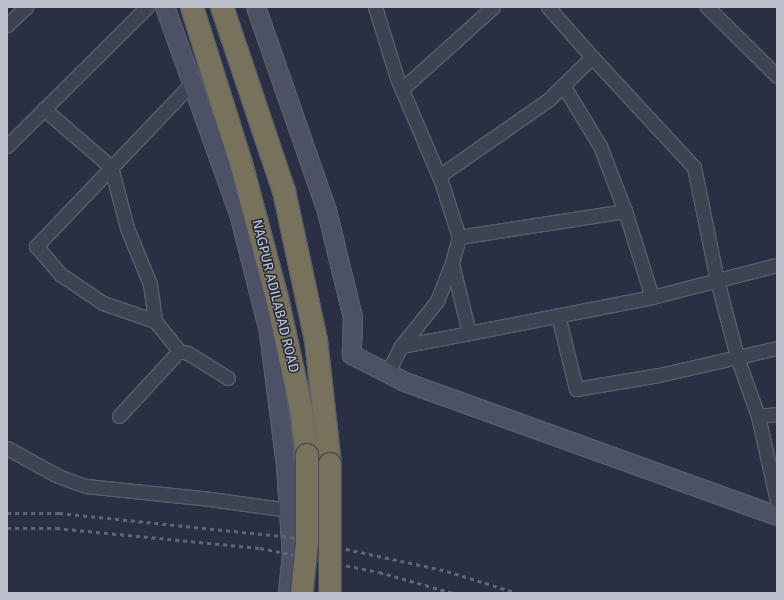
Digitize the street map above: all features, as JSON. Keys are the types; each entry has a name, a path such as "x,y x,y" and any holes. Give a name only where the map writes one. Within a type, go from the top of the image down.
{"highway":[{"name":"NAGPUR ADILABAD ROAD","path":"192,7 241,163 277,298 301,408 307,455 306,543 293,590"},
{"name":"NAGPUR ADILABAD ROAD","path":"222,7 284,191 316,340 330,464 330,593"}],"street":[{"path":"7,25 26,7"},
{"path":"7,146 147,7"},
{"path":"165,7 240,217 269,332 289,510 293,590"},
{"path":"256,7 327,211 353,318 352,355 405,382 777,516"},
{"path":"375,7 402,89 439,176 459,237 452,263 437,301 401,346 387,373"},
{"path":"402,89 494,7"},
{"path":"548,7 592,57 694,166 717,280 737,357 758,416 777,501"},
{"path":"707,7 777,76"},
{"path":"439,176 548,100 592,57"},
{"path":"155,321 103,303 60,274 36,246 192,83"},
{"path":"563,85 600,146 625,211 652,297"},
{"path":"44,109 111,167 127,228 150,284 155,321 179,351 188,353 228,378"},
{"path":"459,237 625,211"},
{"path":"452,263 469,332"},
{"path":"401,346 652,297 777,265"},
{"path":"558,315 576,390 659,375 777,348"},
{"path":"119,416 179,351"},
{"path":"758,416 777,414"},
{"path":"7,448 58,476 86,486 210,499 289,510"}],"railway":[{"path":"7,513 59,513 291,537 447,571 517,593"},
{"path":"7,528 56,528 260,548 379,572 453,593"}]}
